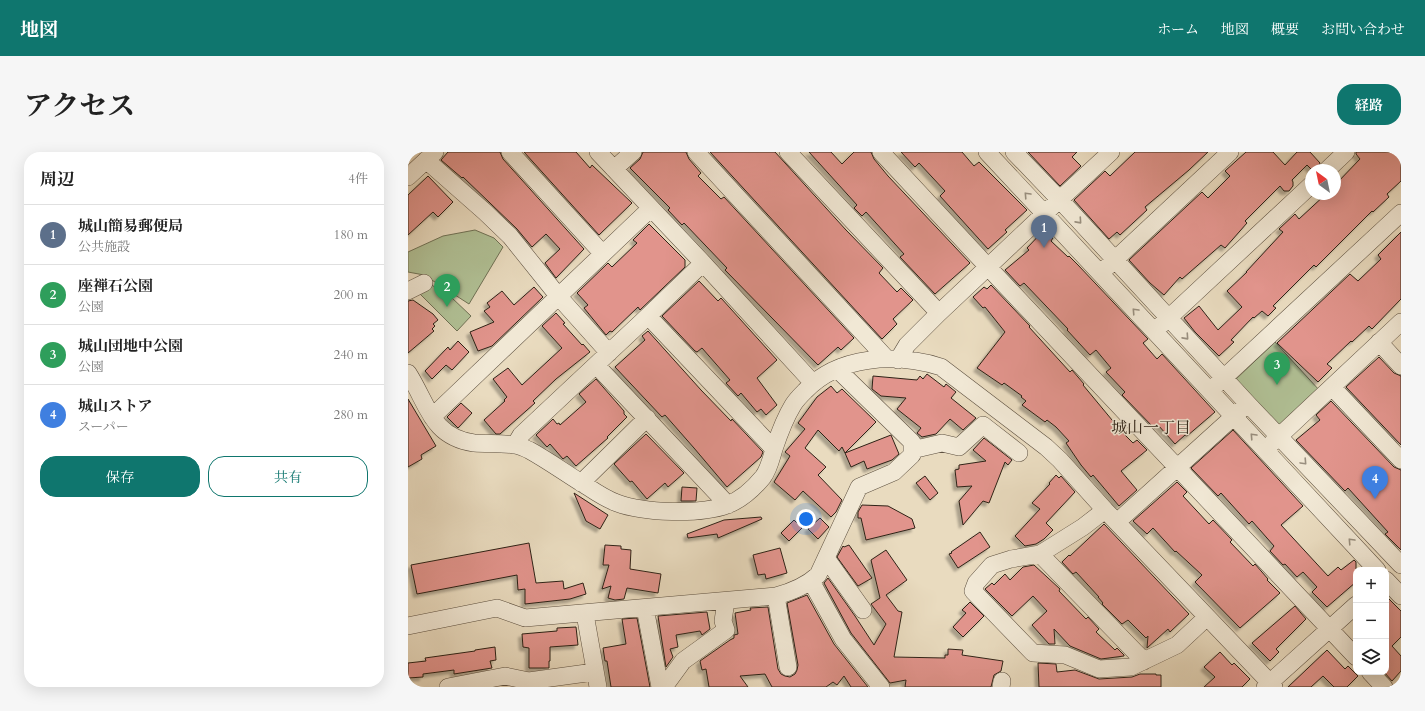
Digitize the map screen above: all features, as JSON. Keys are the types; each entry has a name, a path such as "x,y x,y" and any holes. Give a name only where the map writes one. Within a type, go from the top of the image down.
{"street":[{"path":"510,152 603,254"},
{"path":"598,152 813,382"},
{"path":"614,169 633,152"},
{"path":"696,152 893,360"},
{"path":"788,152 939,313"},
{"path":"881,152 1353,654"},
{"path":"1014,152 1223,378 1401,564 1389,575"},
{"path":"893,360 939,313 1111,152"},
{"path":"1100,274 1230,152"},
{"path":"1333,164 1346,152"},
{"path":"989,153 1044,214 1374,567"},
{"path":"408,177 430,156 510,236 558,297 609,353"},
{"path":"1154,331 1305,191"},
{"path":"432,417 651,208"},
{"path":"1210,390 1401,213"},
{"path":"516,445 521,435 703,263"},
{"path":"408,291 424,283"},
{"path":"648,316 774,449"},
{"path":"1265,449 1401,322"},
{"path":"1379,342 1401,366"},
{"path":"408,373 432,417 440,428 460,439 474,443 516,445 529,450 603,497 617,503 660,511 691,511 712,509 728,505 743,496 763,477 770,466 774,449 794,403 813,382 850,363 893,360 924,362 941,367 1046,447 1060,460 1105,510 1207,617 1269,686 1353,608"},
{"path":"596,365 728,505"},
{"path":"408,626 497,608 525,618 585,614 776,596 791,592 811,581 818,575 859,487 894,472 912,455 912,442 837,369"},
{"path":"1332,387 1401,460"},
{"path":"1117,522 1248,404"},
{"path":"581,483 647,418"},
{"path":"912,450 942,443 958,447 983,425 1019,453"},
{"path":"1326,514 1340,501"},
{"path":"1105,510 1083,527 1040,554 1011,559 992,565 976,583 973,591 1033,653 1065,655 1098,669 1131,667 1144,662 1177,645 1207,617"},
{"path":"1040,554 1144,662"},
{"path":"826,558 863,610"},
{"path":"811,581 843,639 881,687"},
{"path":"1389,582 1401,596"},
{"path":"776,596 788,667"},
{"path":"664,687 683,661 726,630 723,621 726,601"},
{"path":"645,608 660,687"},
{"path":"448,687 505,676 529,681 596,680 585,614"},
{"path":"1373,675 1384,687"}],"green space":[{"path":"475,230 494,238 503,247 469,304 424,275 408,272 408,252 443,236"},
{"path":"430,284 451,297 471,316 457,331 418,292"},
{"path":"1275,342 1320,391 1280,428 1235,380"}],"building":[{"path":"448,152 500,152 503,159 584,249 556,278 545,263 560,249 546,234 532,247 517,229 463,177 462,178 441,160"},
{"path":"524,152 576,152 590,168 592,165 632,203 599,235"},
{"path":"643,152 686,152 689,159 701,173 698,176 721,199 724,197 854,338 841,350 838,347 818,365 725,270 727,268 684,223 682,225 668,210 670,208 630,168 640,159"},
{"path":"710,152 775,152 883,268 879,273 897,292 901,288 913,300 893,319 897,324 882,339"},
{"path":"809,152 831,152 842,164 854,152 871,152 874,159 888,176 970,263 935,294 900,257 904,254 866,212 862,216 854,208 857,205"},
{"path":"901,152 962,152 974,166 979,162 1027,210 1005,230 1007,232 988,249 940,196 945,191 919,163 915,167"},
{"path":"1028,152 1077,152 1072,157 1081,166 1060,186"},
{"path":"1135,152 1208,152 1145,207 1147,210 1120,235 1117,232 1109,239 1074,200 1105,171 1110,176"},
{"path":"1246,152 1273,152 1285,165 1297,152 1310,152 1320,163 1305,164 1305,167 1292,180 1293,186 1289,191 1284,191 1280,186 1245,221 1247,223 1225,248 1221,245 1182,279 1180,277 1164,295 1150,283 1129,260 1202,192 1208,198 1230,176 1225,171"},
{"path":"1356,152 1401,152 1401,181 1387,194 1389,197 1373,212 1372,211 1316,267 1314,265 1273,306 1276,308 1268,316 1262,311 1254,318 1253,317 1231,340 1234,342 1219,356 1195,332 1184,318 1199,306 1218,330 1242,307 1227,291 1247,272 1283,232 1279,229 1295,214 1299,219 1320,200 1341,200 1341,179 1360,159"},
{"path":"428,176 453,202 438,217 433,212 408,235 408,195"},
{"path":"649,224 685,260 685,267 640,310 638,307 612,332 610,331 606,335 584,308 588,305 577,293 608,263 612,267 637,243 633,240"},
{"path":"1045,229 1053,238 1051,241 1078,265 1148,339 1143,343 1157,359 1162,354 1215,412 1187,436 1185,435 1175,444 1158,425 1154,428 1122,395 1125,392 1106,372 1111,368 1096,350 1090,355 1067,330 1068,329 1024,283 1020,286 1005,270 1029,250 1027,248"},
{"path":"1401,232 1401,299 1372,329 1369,326 1327,364 1332,368 1318,382 1277,343 1350,274 1358,281 1381,259 1378,255"},
{"path":"699,281 718,301 721,298 777,360 757,378 777,405 766,415 761,409 757,412 741,393 738,396 726,383 730,380 702,348 697,352 695,351 662,316"},
{"path":"991,285 1030,326 1029,327 1070,372 1072,370 1122,432 1133,443 1137,440 1147,450 1121,471 1137,490 1119,506 1093,475 1091,477 1081,465 1066,443 1069,441 1056,427 1047,420 1045,422 1022,405 1026,401 1021,397 1022,396 1004,383 1002,385 977,368 1005,332 985,307 983,308 973,297 984,287 987,289"},
{"path":"534,287 543,297 492,346 478,351 470,332 494,322 484,311 490,307 487,303 502,291 514,305"},
{"path":"413,300 433,314 438,320 433,324 435,326 432,329 434,331 408,353 408,301"},
{"path":"556,313 565,323 563,324 590,352 556,379 533,401 535,403 500,434 496,434 484,420 505,401 504,400 507,397 493,379 508,368 522,385 562,348 542,326"},
{"path":"648,331 701,390 731,421 732,419 763,452 761,457 727,487 665,415 662,417 615,367 645,340 642,336"},
{"path":"458,341 469,352 452,370 446,365 432,379 425,371 448,347 450,350"},
{"path":"1379,357 1394,373 1401,376 1401,445 1346,387"},
{"path":"927,374 944,387 946,384 956,392 951,398 976,418 963,430 950,419 936,434 922,437 917,433 921,428 897,409 906,398 881,396 872,389 873,376 917,380 920,376 923,379"},
{"path":"596,379 624,411 624,414 627,417 607,437 608,438 576,466 567,456 563,459 550,444 547,447 536,435 553,419 560,425 586,402 579,394"},
{"path":"831,386 837,393 842,389 876,422 845,453 842,447 839,451 818,430 805,448 826,467 818,475 842,500 836,512 831,517 803,491 795,500 774,482 790,456 785,452 805,429 798,423 817,397"},
{"path":"408,399 436,446 421,455 422,459 408,467"},
{"path":"1331,401 1394,467 1401,470 1401,550 1385,534 1388,532 1348,488 1345,491 1296,440 1320,420 1316,415"},
{"path":"461,403 472,413 458,428 447,417"},
{"path":"1233,430 1303,506 1281,525 1328,576 1338,567 1341,570 1354,560 1356,562 1356,567 1353,567 1353,585 1327,607 1312,592 1317,587 1303,572 1297,577 1285,564 1283,565 1270,551 1274,546 1252,521 1249,524 1221,493 1218,496 1191,468"},
{"path":"646,434 684,473 668,487 665,483 647,499 632,481 630,482 614,464"},
{"path":"891,435 899,454 892,460 867,469 864,461 851,467 845,453"},
{"path":"984,438 1012,460 1008,465 1005,462 989,503 983,501 963,525 959,501 972,486 957,487 955,470 959,469 959,465 986,461 973,450"},
{"path":"1056,475 1059,478 1061,476 1075,492 1046,523 1053,530 1044,539 1036,544 1025,546 1015,536 1040,509 1032,503 1050,484 1049,483"},
{"path":"925,476 938,493 930,500 916,483"},
{"path":"1177,482 1187,492 1183,496 1209,524 1213,520 1232,540 1230,542 1253,566 1255,564 1268,579 1267,580 1280,593 1240,628 1195,582 1202,575 1176,551 1175,552 1153,528 1147,534 1133,521"},
{"path":"682,487 697,488 696,501 681,501"},
{"path":"574,493 608,515 600,529 586,521"},
{"path":"862,505 888,506 912,519 915,528 866,540 861,518 858,518 858,512"},
{"path":"761,517 762,519 718,538 717,534 688,538 687,534 724,520"},
{"path":"820,518 829,527 818,539 808,529"},
{"path":"794,520 802,528 789,541 781,533"},
{"path":"1104,524 1189,614 1170,632 1168,629 1147,648 1148,636 1146,638 1128,620 1122,624 1102,604 1103,603 1099,597 1076,572 1073,574 1062,562"},
{"path":"980,532 990,547 958,568 949,554"},
{"path":"529,543 536,583 563,581 564,589 583,583 586,594 570,599 525,604 525,589 518,590 517,575 417,594 411,565"},
{"path":"605,545 621,546 621,549 631,550 630,569 661,574 658,593 627,588 624,599 615,600 608,598 611,586 602,589 609,565 603,565"},
{"path":"849,545 872,578 858,586 837,557 843,546"},
{"path":"780,548 787,573 766,579 765,574 758,575 753,555"},
{"path":"886,550 907,580 886,595 898,611 902,612 894,657 945,658 945,655 948,655 948,649 963,650 962,655 1003,661 1001,671 994,675 991,687 905,687 906,680 890,683 851,633 824,583 828,578 874,645 886,624 871,604 880,598 871,560"},
{"path":"1034,565 1060,589 1059,591 1086,619 1088,617 1099,629 1096,632 1115,650 1117,648 1124,656 1101,659 1070,646 1054,629 1055,644 1049,644 1032,625 1047,611 1033,596 1012,616 985,589 992,583 994,585 1005,574 1010,580 1023,567"},
{"path":"807,595 834,644 868,687 851,687 844,676 837,685 833,682 826,687 772,687 765,674 740,676 748,687 709,687 706,669 702,670 700,661 734,638 734,635 738,634 735,613 751,610 750,608 768,607 778,669 781,674 785,676 790,677 795,674 798,665 787,603"},
{"path":"1389,599 1401,611 1401,637 1392,646 1401,656 1401,671 1392,681 1387,675 1389,675"},
{"path":"970,602 984,616 963,637 953,627 966,613 962,610"},
{"path":"1295,606 1306,619 1276,649 1279,652 1270,661 1252,643"},
{"path":"707,612 710,629 702,635 700,631 676,635 678,647 670,649 673,657 666,667 658,616"},
{"path":"637,618 650,687 611,687 607,661 605,661 603,648 626,644 622,619"},
{"path":"576,627 578,645 550,647 549,668 529,668 529,648 523,647 522,634 557,631 557,628"},
{"path":"495,647 496,660 490,661 492,668 454,674 454,670 423,674 423,677 408,678 408,663 426,661 425,658"},
{"path":"1327,650 1345,669 1348,666 1353,671 1353,675 1358,676 1347,687 1334,687 1323,676 1311,687 1288,687"},
{"path":"1220,652 1232,665 1234,663 1250,679 1242,687 1204,687 1215,677 1204,667"},
{"path":"1038,663 1056,664 1057,672 1075,670 1099,679 1132,677 1140,674 1156,674 1161,675 1161,687 1039,687"}],"place":[{"name":"城山簡易郵便局","path":"1044,248"},
{"name":"座禅石公園","path":"447,307"},
{"name":"城山団地中公園","path":"1277,385"},
{"name":"城山ストア","path":"1375,499"}],"district":[{"name":"城山一丁目","path":"1151,428"}]}
